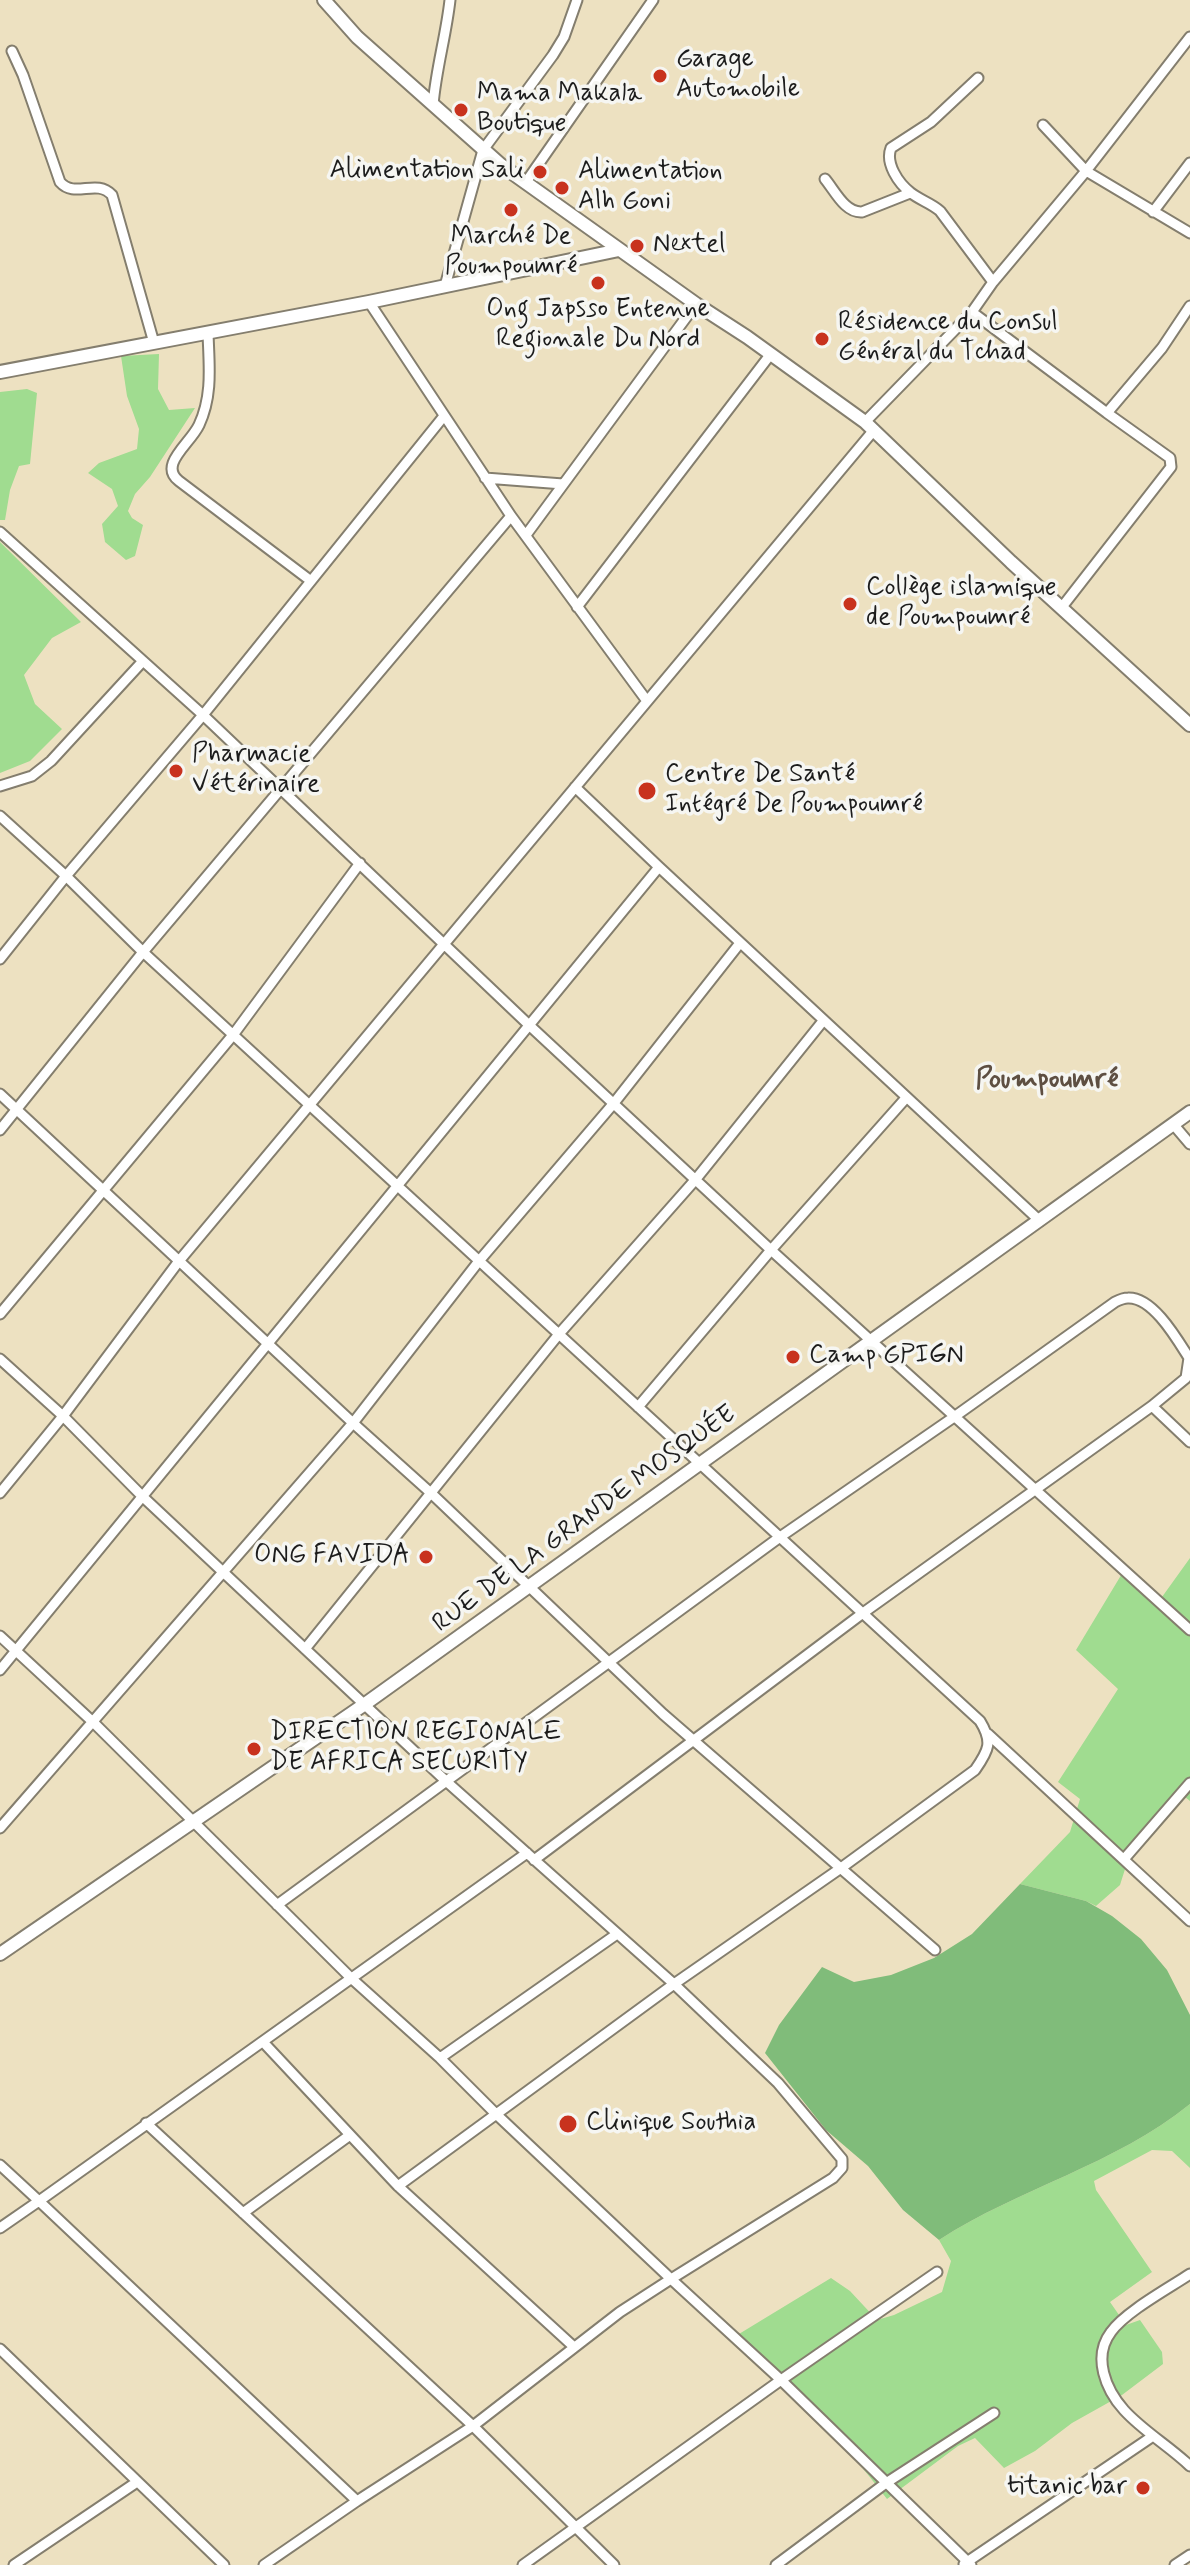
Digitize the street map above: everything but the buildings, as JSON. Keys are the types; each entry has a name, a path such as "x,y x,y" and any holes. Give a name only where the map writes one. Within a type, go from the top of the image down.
{"street":[{"path":"324,0 357,37 483,150 869,426 1011,562 1190,725"},
{"path":"433,105 436,66 446,31 450,0"},
{"path":"445,286 483,150 553,55 564,37 577,0"},
{"path":"526,182 653,0"},
{"path":"0,1493 63,1416 179,1261 647,701 869,426 972,312 1190,37"},
{"path":"12,51 60,182 72,190 97,186 105,188 112,195 154,343"},
{"path":"978,78 931,122 891,148 888,159 910,193 933,204 940,211 993,282"},
{"path":"1043,125 1086,171 1190,233"},
{"path":"1153,212 1190,163"},
{"path":"825,179 849,209 855,212 910,193"},
{"path":"0,372 369,302 619,250"},
{"path":"369,302 511,516 647,701"},
{"path":"526,535 696,304"},
{"path":"1107,413 1162,348 1190,306"},
{"path":"972,312 1170,458 1171,467 1062,607"},
{"path":"208,333 210,392 192,438 171,464 174,477 311,581"},
{"path":"577,607 770,355"},
{"path":"0,959 203,715 444,416"},
{"path":"485,478 563,484"},
{"path":"0,1130 143,952 511,516"},
{"path":"0,532 203,715 771,1250 1190,1630"},
{"path":"0,786 32,776 51,761 143,661"},
{"path":"575,787 1040,1221"},
{"path":"0,816 143,952 980,1721 988,1734 1190,1921"},
{"path":"0,1314 233,1035 360,863"},
{"path":"0,1670 659,867"},
{"path":"0,1828 353,1423 479,1261 614,1103 740,943"},
{"path":"305,1649 559,1334 696,1179 823,1021"},
{"path":"0,1094 532,1586 692,1740 935,1950"},
{"path":"638,1407 906,1098"},
{"name":"RUE DE LA GRANDE MOSQUÉE","path":"1,1952 365,1704 1190,1112"},
{"path":"1173,1124 1190,1144"},
{"path":"0,2228 264,2043 351,1978 531,1856 1152,1406 1186,1378 1189,1358 1170,1327 1147,1305 1131,1297 1115,1302 780,1537 277,1905"},
{"path":"0,1359 447,1782 674,1984 778,2083 842,2159 842,2168 833,2178 620,2312 473,2426 264,2565"},
{"path":"1152,1406 1190,1442"},
{"path":"0,1636 94,1723 351,1978 781,2380 967,2564 1153,2436"},
{"path":"398,2186 495,2113 975,1770 987,1752 988,1734"},
{"path":"1125,1858 1190,1783"},
{"path":"440,2058 617,1934"},
{"path":"264,2043 398,2186 574,2347"},
{"path":"146,2123 473,2426 614,2565"},
{"path":"243,2213 350,2135"},
{"path":"0,2165 357,2501"},
{"path":"523,2565 937,2272"},
{"path":"1188,2461 1124,2410 1108,2389 1102,2370 1103,2349 1111,2332 1145,2303 1190,2274"},
{"path":"0,2349 224,2565"},
{"path":"776,2565 886,2483 994,2413"},
{"path":"14,2565 137,2482"},
{"path":"1175,2565 1190,2555"}],"green space":[{"path":"159,354 158,389 169,410 195,408 150,477 135,494 128,511 143,525 135,556 126,560 105,542 102,524 118,506 112,489 88,473 99,463 137,449 139,429 127,396 121,356"},
{"path":"27,389 37,393 30,464 19,466 10,490 5,520 0,520 0,392"},
{"path":"0,542 81,622 52,638 24,675 35,704 62,729 30,761 0,773"},
{"path":"1190,1558 1190,1801 1180,1793 1126,1866 1120,1885 1096,1906 1020,1884 1070,1832 1080,1799 1058,1782 1118,1689 1076,1650 1126,1567 1162,1597"},
{"path":"1020,1884 1086,1901 1112,1916 1141,1939 1167,1970 1190,2015 1190,2104 1130,2144 1001,2205 939,2240 903,2210 868,2166 826,2130 765,2053 779,2025 822,1967 854,1982 891,1975 934,1958 972,1934"},
{"path":"1190,2104 1190,2168 1172,2151 1152,2150 1094,2181 1096,2190 1152,2272 1110,2302 1126,2325 1140,2320 1162,2352 1163,2364 1122,2395 1072,2423 1035,2451 1004,2468 975,2438 958,2446 887,2499 815,2414 734,2337 831,2278 850,2291 877,2320 942,2292 951,2261 939,2240 1001,2205 1130,2144"}],"place":[{"name":"Garage Automobile","path":"660,76"},
{"name":"Mama Makala Boutique","path":"461,110"},
{"name":"Alimentation Sali","path":"540,172"},
{"name":"Alimentation Alh Goni","path":"562,188"},
{"name":"Marché De Poumpoumré","path":"511,210"},
{"name":"Nextel","path":"637,246"},
{"name":"Ong Japsso Entenne Regionale Du Nord","path":"598,283"},
{"name":"Résidence du Consul Général du Tchad","path":"822,339"},
{"name":"Collège islamique de Poumpoumré","path":"850,604"},
{"name":"Pharmacie Vétérinaire","path":"176,771"},
{"name":"Centre De Santé Intégré De Poumpoumré","path":"647,791"},
{"name":"Camp GPIGN","path":"793,1357"},
{"name":"ONG FAVIDA","path":"426,1557"},
{"name":"DIRECTION REGIONALE DE AFRICA SECURITY","path":"254,1749"},
{"name":"Clinique Southia","path":"568,2124"},
{"name":"titanic bar","path":"1143,2488"}],"district":[{"name":"Poumpoumré","path":"1047,1081"}]}
